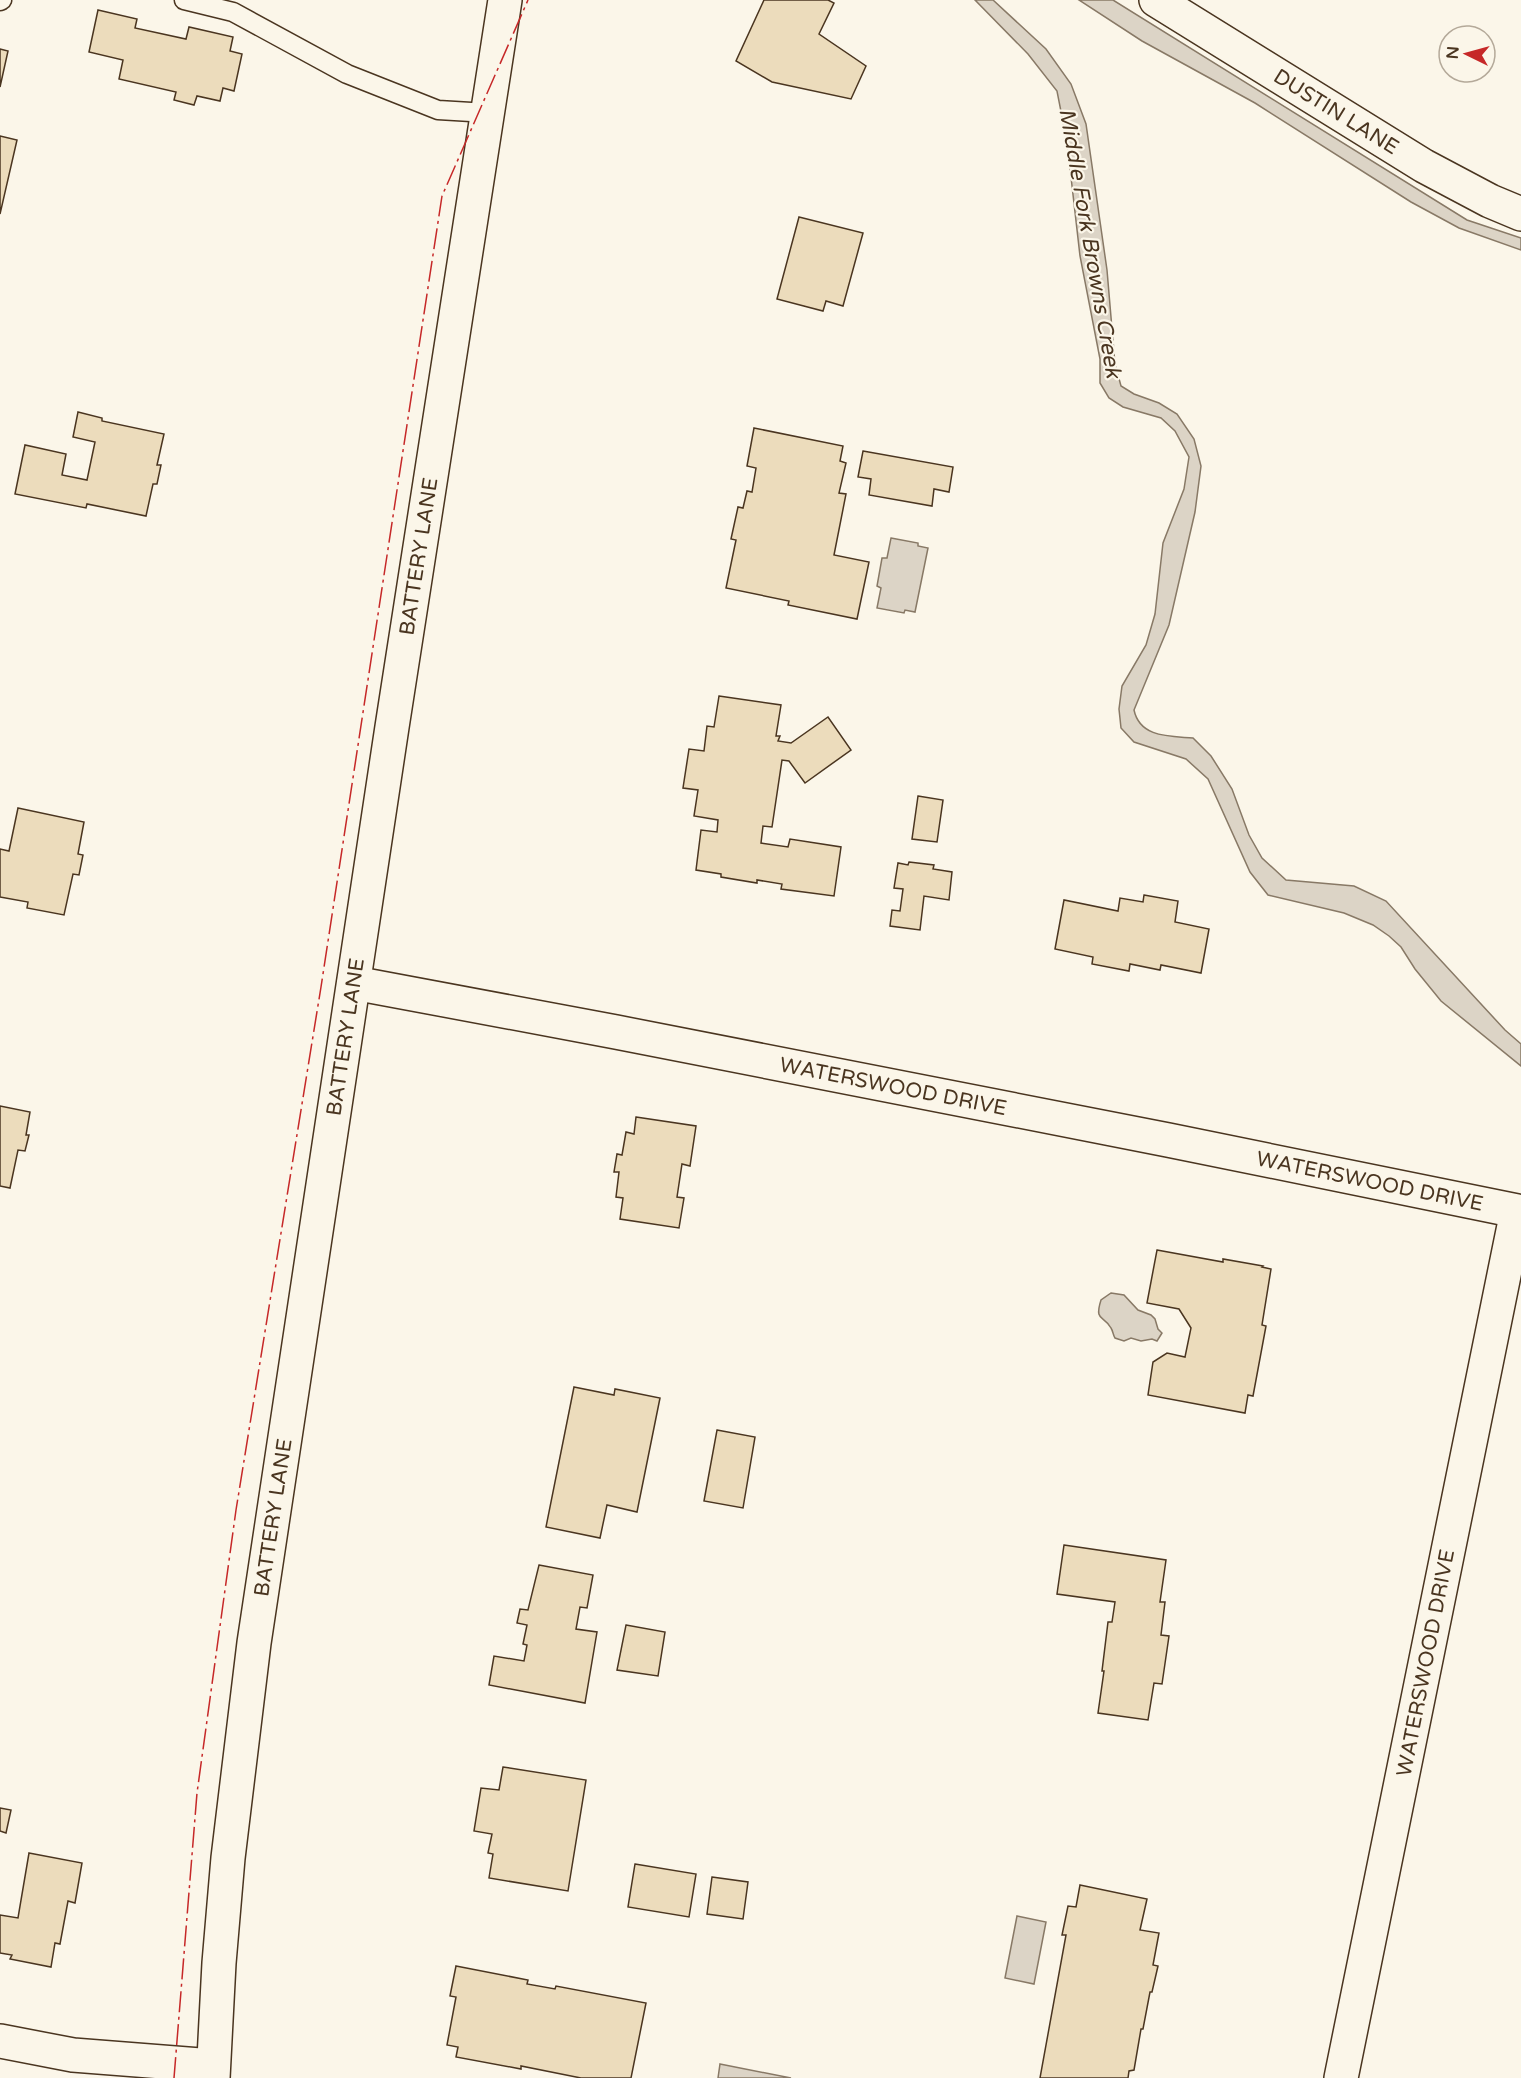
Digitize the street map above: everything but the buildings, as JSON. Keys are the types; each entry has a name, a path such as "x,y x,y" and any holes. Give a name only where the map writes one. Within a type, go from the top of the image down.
{"street":[{"name":"BATTERY LANE","path":"213,2072 228,1858 254,1643 506,0"},
{"name":"DUSTIN LANE","path":"1156,0 1424,166 1490,201 1521,214"},
{"name":"WATERSWOOD DRIVE","path":"354,983 1122,1131 1517,1212 1341,2078"},
{"path":"0,2041 73,2055 213,2072"}],"lane":[{"path":"184,0 233,12 346,74 438,110 488,113"}],"water":[{"name":"Middle Fork Browns Creek","path":"975,0 993,0 1046,49 1071,84 1086,124 1107,270 1115,364 1121,386 1177,414 1194,439 1201,466 1195,512 1169,625 1134,710 1137,719 1149,731 1157,734 1193,738 1211,756 1232,789 1249,835 1262,858 1286,880 1354,886 1386,901 1505,1030 1521,1044 1521,1066 1441,1001 1415,969 1401,947 1373,925 1344,913 1268,895 1250,872 1208,779 1186,759 1134,742 1121,728 1119,709 1122,686 1146,645 1155,614 1163,543 1184,489 1189,457 1175,431 1161,418 1123,407 1109,398 1100,383 1100,359 1080,256 1067,142 1057,91 1028,54"},
{"path":"1079,0 1113,0 1467,220 1521,238 1521,250 1459,228 1411,202 1255,103 1142,41"},
{"path":"891,538 918,543 918,546 928,548 915,612 905,610 904,613 877,608 881,588 877,586 882,558 887,558"},
{"path":"1111,1293 1124,1295 1138,1310 1155,1319 1162,1333 1157,1341 1152,1339 1141,1341 1131,1338 1124,1341 1115,1338 1111,1328 1099,1315 1101,1300"},
{"path":"1017,1916 1046,1922 1034,1984 1005,1978"},
{"path":"720,2064 791,2078 718,2078"}],"power":[{"path":"174,2078 197,1793 236,1510 321,987 442,196 528,0"}]}
